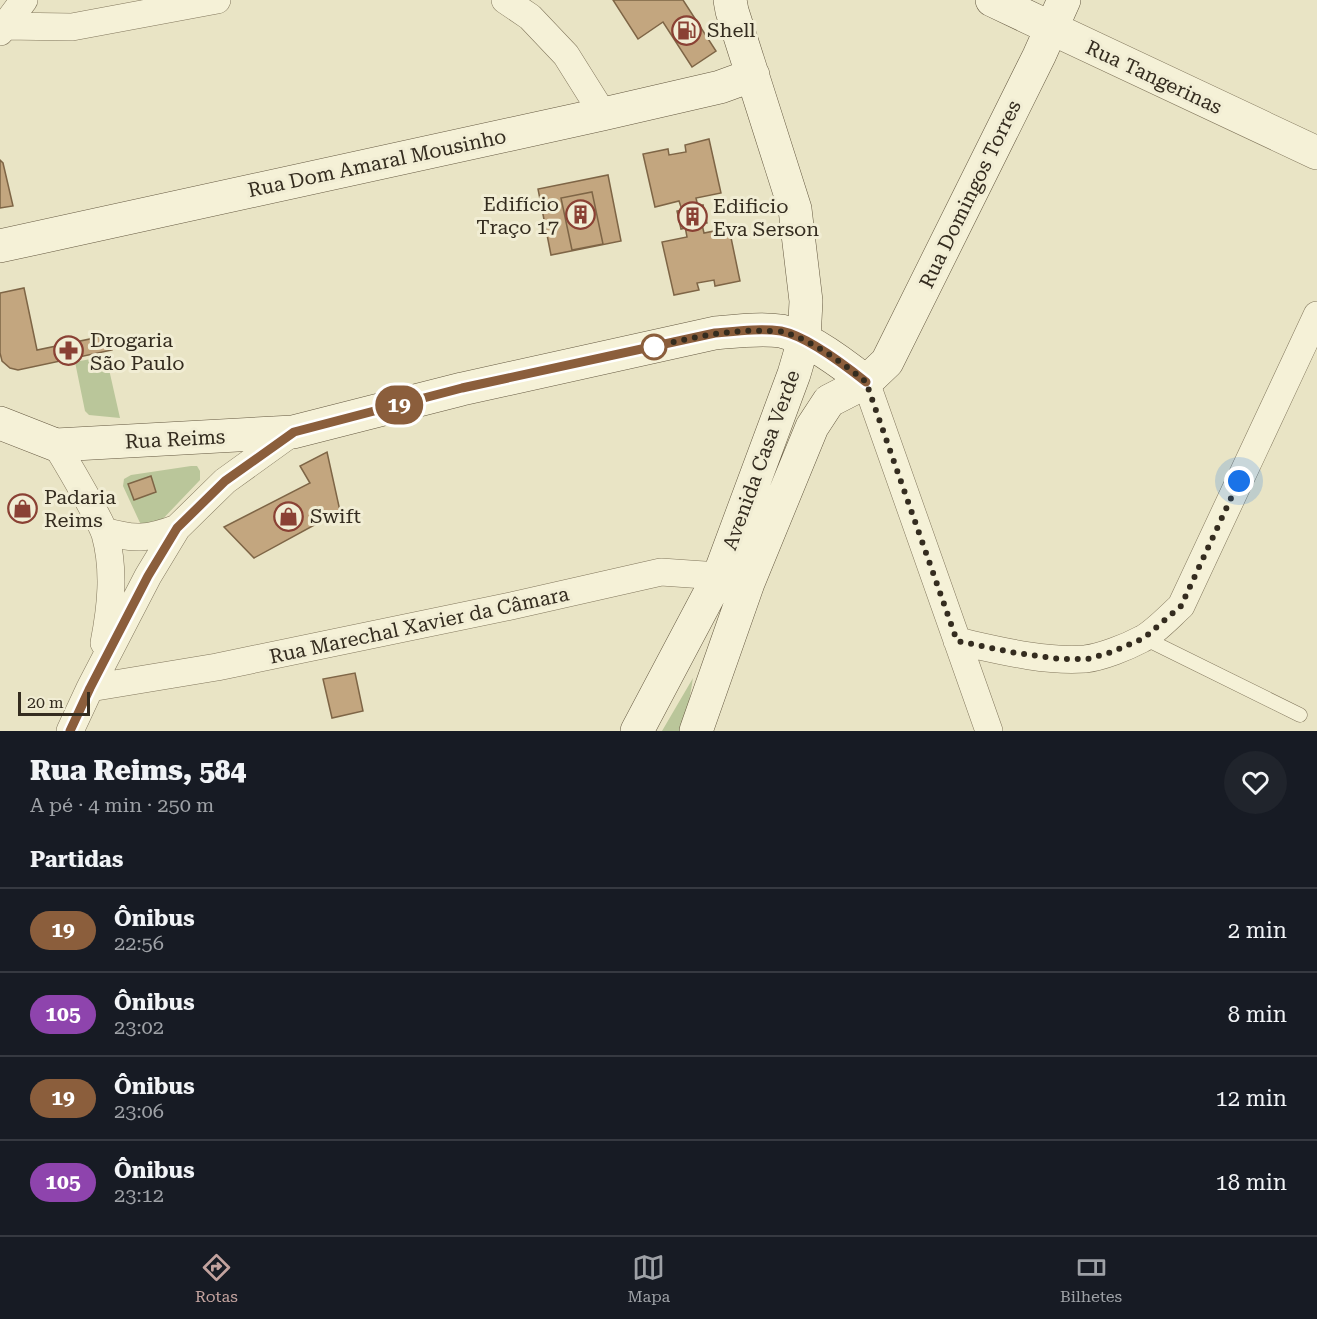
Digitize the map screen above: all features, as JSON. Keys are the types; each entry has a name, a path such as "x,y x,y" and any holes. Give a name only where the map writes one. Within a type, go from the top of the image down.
{"main road":[{"name":"Avenida Casa Verde","path":"696,731 733,580 804,340 806,301 795,208 730,0"},
{"name":"Rua Tangerinas","path":"992,0 1058,14 1317,153"},
{"name":"Rua Domingos Torres","path":"866,382 887,362 1058,14"},
{"name":"Rua Dom Amaral Mousinho","path":"0,246 603,114 720,87 753,75"},
{"name":"Rua Reims","path":"56,445 294,432 462,388 715,333 752,330 783,332 804,340 846,365 866,382"},
{"name":"Avenida Casa Verde","path":"637,731 733,580 812,427 829,401 866,382"},
{"path":"0,423 56,445"}],"street":[{"path":"2,27 24,0"},
{"path":"2,27 72,27 217,0"},
{"path":"505,0 530,17 566,56 603,114"},
{"path":"957,641 1016,653 1060,659 1088,659 1112,652 1144,638 1181,606 1317,315"},
{"path":"866,382 989,731"},
{"name":"Rua Reims","path":"70,731 148,576 177,528 225,481 294,432"},
{"path":"56,445 104,531 109,551 112,590 110,614 94,681"},
{"path":"104,531 138,538 151,537 177,528"},
{"name":"Rua Marechal Xavier da Câmara","path":"94,681 217,668 661,572 733,580"}],"lane":[{"path":"1144,638 1300,715"}],"green space":[{"path":"106,356 120,418 89,415 85,411 75,362"},
{"path":"197,466 200,471 200,480 157,525 141,525 123,486 124,479 131,475"},
{"path":"693,678 684,731 662,731"}],"building":[{"name":"Shell","path":"613,0 683,0 716,51 692,67 663,22 638,39"},
{"name":"Edificio Eva Serson","path":"709,139 721,193 696,198 704,233 729,228 740,281 715,286 714,280 697,283 699,290 674,295 662,242 687,237 682,210 679,201 655,207 643,154 668,149 669,155 686,152 685,145"},
{"path":"0,160 3,163 13,206 0,208"},
{"name":"Edifício Traço 17","path":"608,175 621,241 551,255 538,189"},
{"path":"592,192 603,244 572,250 561,198"},
{"path":"703,205 707,223 681,229 677,211"},
{"path":"24,288 37,350 109,335 112,350 18,370 10,368 2,361 0,353 0,293"},
{"path":"327,452 340,511 254,558 224,527 310,483 300,466"},
{"path":"151,476 156,492 134,500 128,484"},
{"path":"355,673 363,711 332,718 323,679"}],"bus line":[{"name":"19","path":"70,731 148,576 177,528 225,481 294,432 462,388 715,333 752,330 783,332 804,340 846,365 866,382"}],"place":[{"name":"Shell","path":"686,30"},
{"name":"Edifício Traço 17","path":"580,215"},
{"name":"Edificio Eva Serson","path":"692,217"},
{"name":"Drogaria São Paulo","path":"69,351"},
{"name":"Padaria Reims","path":"23,509"},
{"name":"Swift","path":"289,516"}],"route":[{"path":"654,347 648,348 715,333 752,330 783,332 804,340 846,365 866,382 957,641 1016,653 1060,659 1088,659 1112,652 1144,638 1181,606 1239,481"}]}
